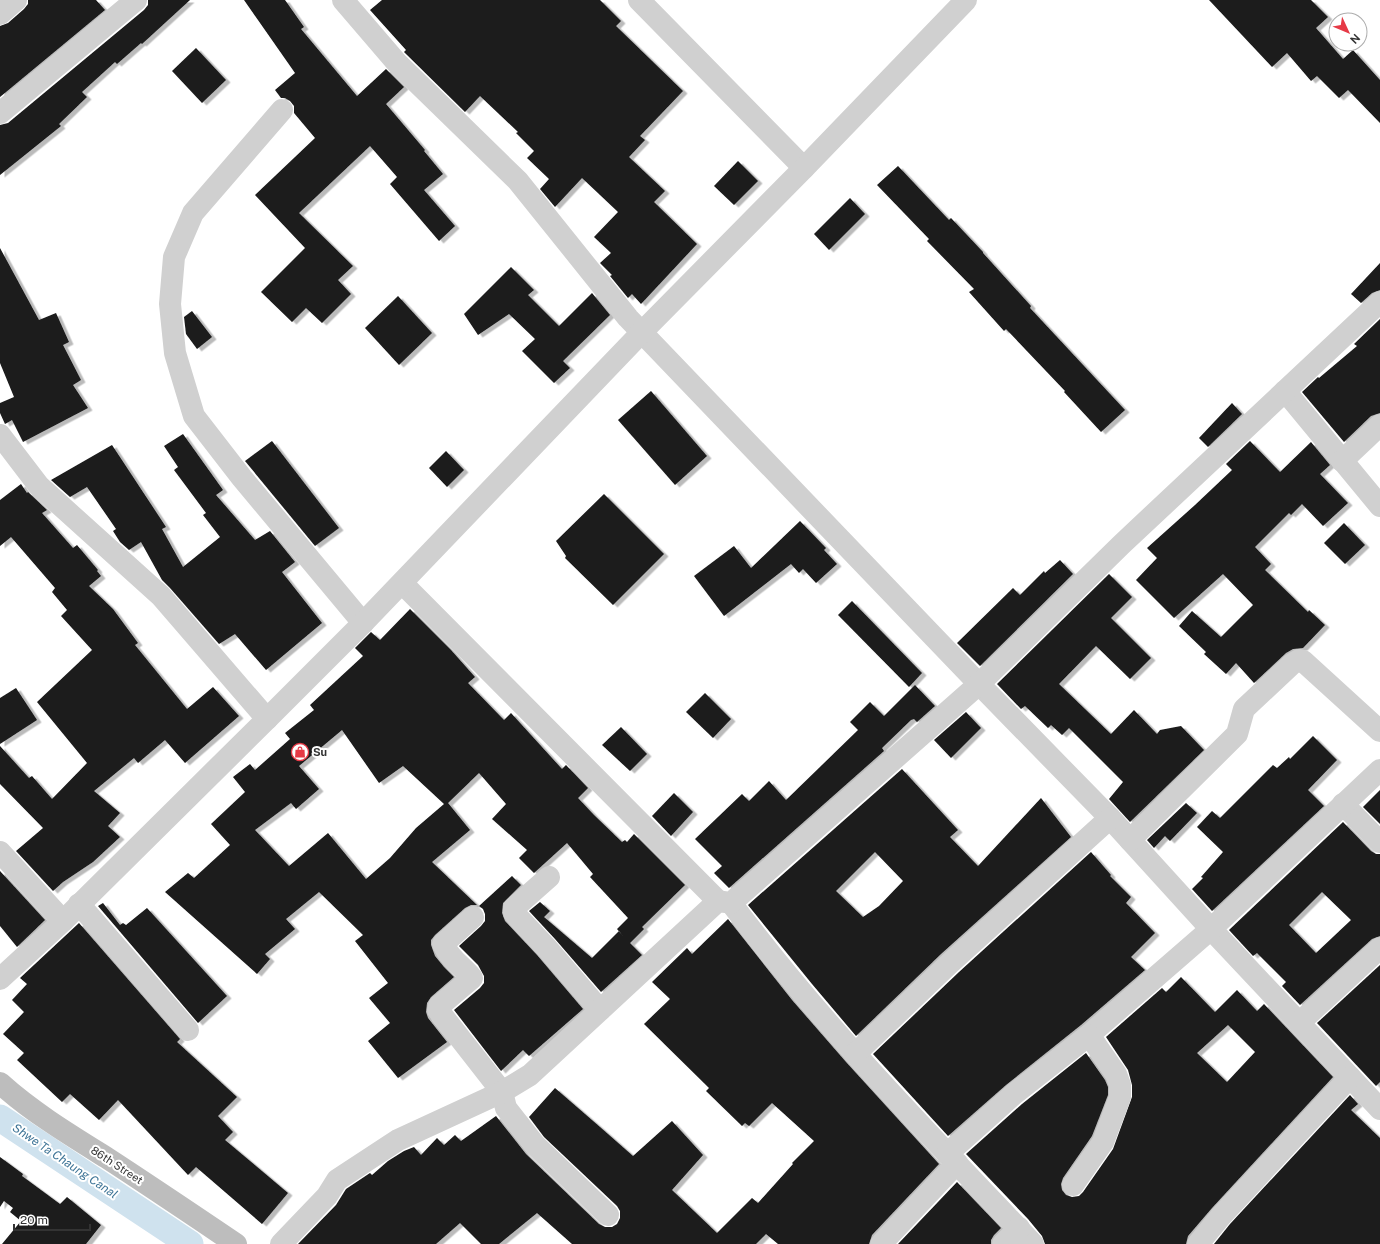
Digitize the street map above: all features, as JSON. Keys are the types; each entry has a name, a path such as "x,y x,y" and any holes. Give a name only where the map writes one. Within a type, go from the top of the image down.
{"main road":[{"name":"86th Street","path":"0,1083 12,1094 64,1131 236,1244"}],"street":[{"path":"0,14 16,0"},
{"path":"0,113 136,0"},
{"path":"343,0 397,62 518,181 628,318 979,684 1110,818 1211,930 1379,1106"},
{"path":"639,0 804,168"},
{"path":"0,979 63,921 363,623 642,332 804,168 966,0"},
{"path":"282,110 193,213 174,257 170,304 175,353 194,416 242,478 363,623"},
{"path":"281,1244 327,1196 337,1180 398,1140 502,1092 530,1075 600,1010 979,684 1122,544 1380,302"},
{"path":"1285,391 1380,506"},
{"path":"1342,460 1380,425"},
{"path":"0,435 39,486 160,596 267,720"},
{"path":"402,583 725,902 855,1054 1033,1244"},
{"path":"1130,840 1237,734 1244,709 1292,664 1299,660 1303,661 1380,731"},
{"path":"881,1244 952,1158 1014,1094 1089,1035 1211,930 1380,770"},
{"path":"1343,804 1380,842"},
{"path":"855,1054 950,962 1110,818"},
{"path":"0,852 63,921"},
{"path":"549,877 514,908 514,912 600,1010"},
{"path":"80,904 188,1030"},
{"path":"473,917 443,944 446,952 453,961 472,978 439,1006 438,1010 502,1092 506,1108 535,1145 608,1215"},
{"path":"1299,1022 1380,948"},
{"path":"1073,1185 1103,1142 1120,1097 1120,1085 1116,1074 1089,1035"},
{"path":"1198,1244 1221,1216 1350,1077"},
{"path":"1003,1244 1019,1228"}],"building":[{"path":"28,0 96,0 105,10 0,97 0,26 8,23 24,9 28,4"},
{"path":"148,0 190,0 142,44 141,43 117,64 115,62 82,92 87,97 59,124 61,126 0,175 0,125 8,123 144,10 148,5"},
{"path":"244,0 285,0 304,27 301,29 357,96 386,69 404,87 386,104 443,174 424,190 455,226 439,241 390,184 397,177 370,146 299,213 353,266 338,280 351,294 322,323 306,308 292,322 261,292 305,248 255,195 315,138 294,113 294,106 290,101 285,98 281,98 275,90 295,73"},
{"path":"382,0 600,0 621,21 616,26 683,91 640,136 645,140 629,157 665,191 654,202 697,244 641,304 632,294 628,298 610,276 612,275 600,263 611,253 594,237 618,212 582,178 555,207 540,189 549,179 527,158 534,151 516,133 518,132 480,96 465,112 406,54 404,52 406,50 370,10"},
{"path":"1209,0 1311,0 1328,17 1316,28 1328,42 1328,52 1337,52 1343,59 1351,52 1355,52 1380,80 1380,123 1348,90 1339,98 1317,76 1311,81 1287,53 1272,67"},
{"path":"196,48 226,80 202,103 172,71"},
{"path":"738,161 758,181 734,205 714,186"},
{"path":"898,166 949,220 951,218 983,252 1031,306 1030,308 1125,410 1101,432 1064,392 1065,391 1006,329 1004,331 969,292 974,289 927,241 929,239 877,185"},
{"path":"850,198 865,214 829,250 814,234"},
{"path":"0,248 39,320 56,313 69,342 63,345 81,380 73,385 88,408 23,442 12,420 5,424 0,413 0,403 14,397 0,363"},
{"path":"1380,263 1380,290 1372,293 1361,303 1351,294"},
{"path":"511,267 534,290 528,295 559,326 592,293 610,315 563,361 570,368 554,383 522,351 535,339 509,314 478,335 464,314"},
{"path":"398,296 432,333 399,365 365,328"},
{"path":"192,311 212,337 197,349 186,334 184,317"},
{"path":"1380,319 1380,413 1371,416 1344,442 1302,392 1318,377 1319,378 1357,346 1354,344"},
{"path":"651,391 707,456 675,485 618,420"},
{"path":"1232,403 1242,414 1208,447 1199,438"},
{"path":"183,434 223,490 216,495 255,540 270,531 295,562 282,572 322,623 266,670 235,634 219,644 162,580 141,542 129,550 120,542 113,531 116,529 87,487 70,497 51,480 112,445 166,527 162,529 183,567 220,537 203,515 206,513 174,470 178,467 164,446"},
{"path":"272,441 339,528 315,546 245,461"},
{"path":"1250,441 1280,472 1311,442 1330,465 1320,474 1348,503 1323,526 1302,504 1291,515 1289,513 1255,547 1271,564 1265,570 1308,612 1309,610 1325,625 1303,648 1293,649 1286,653 1254,683 1236,663 1226,674 1204,654 1206,652 1179,626 1192,611 1221,637 1253,605 1223,574 1174,618 1136,580 1157,558 1147,548 1232,470 1226,464"},
{"path":"446,451 464,470 447,487 429,468"},
{"path":"21,484 27,493 28,492 47,510 42,513 73,548 77,545 98,570 97,571 101,576 89,586 113,609 138,643 135,645 187,709 213,687 239,716 185,763 165,740 138,763 134,758 94,791 120,813 108,826 120,837 93,862 63,882 53,891 16,851 43,828 0,784 0,746 29,778 32,776 52,799 87,763 37,702 92,650 61,616 67,610 52,592 55,588 11,537 0,546 0,500"},
{"path":"604,494 664,554 613,605 565,558 566,556 556,541"},
{"path":"800,521 826,548 824,550 837,564 816,583 803,569 799,573 791,564 724,616 694,576 734,546 751,568"},
{"path":"1344,523 1365,545 1345,564 1324,543"},
{"path":"1060,560 1073,574 980,666 957,643 1013,588 1020,595 1044,571 1045,573"},
{"path":"1109,574 1132,597 1111,618 1151,658 1130,679 1096,646 1059,684 1111,734 1134,710 1157,734 1160,730 1181,726 1204,750 1130,822 1109,799 1123,782 1069,728 1062,735 1051,725 1048,728 1025,706 1021,709 997,684"},
{"path":"852,601 922,673 909,687 838,615"},
{"path":"410,609 451,650 475,677 468,683 504,720 511,713 562,769 566,765 588,788 578,798 594,815 622,842 625,840 627,842 634,834 685,885 642,927 644,929 630,943 642,955 601,992 529,911 540,902 550,911 544,917 592,958 619,931 617,929 628,918 590,877 593,874 567,843 534,873 519,858 527,850 492,819 506,804 479,773 448,803 470,830 432,862 477,905 471,905 465,908 431,940 431,945 435,956 454,977 431,997 427,1003 426,1012 428,1018 447,1042 398,1078 368,1041 390,1023 369,998 388,983 355,941 363,935 319,892 286,919 295,929 265,954 270,959 257,974 165,892 188,873 194,878 230,845 211,824 245,792 233,777 250,764 255,770 290,739 285,733 314,710 310,705 363,656 355,648 371,632 380,640","holes":["342,730 379,783 403,766 444,804 416,828 390,858 366,879 328,833 289,866 255,830 291,803 296,809 319,789 299,766"]},
{"path":"915,685 935,706 917,722 914,719 911,720 882,748 884,751 729,888 714,873 722,866 695,839 742,794 749,801 769,781 786,800 858,730 850,722 870,702 884,716"},
{"path":"16,688 37,720 0,744 0,698"},
{"path":"705,693 731,719 713,738 686,712"},
{"path":"966,712 981,728 951,758 934,740"},
{"path":"621,727 647,754 630,771 602,745"},
{"path":"1313,736 1337,760 1308,790 1324,806 1212,911 1192,889 1203,878 1201,877 1223,852 1197,827 1212,811 1220,818 1273,765 1277,768 1289,757 1290,759"},
{"path":"902,769 958,830 950,837 978,866 1041,798 1071,837 941,954 856,1036 748,905","holes":["875,852 903,881 879,906 863,917 836,891"]},
{"path":"1380,790 1380,824 1363,807"},
{"path":"674,793 693,812 671,836 652,816"},
{"path":"1186,803 1197,813 1170,841 1165,836 1154,848 1147,840"},
{"path":"1343,822 1371,851 1376,854 1380,854 1380,936 1372,939 1300,1005 1282,986 1286,982 1257,953 1253,956 1229,930","holes":["1322,892 1351,920 1316,953 1289,925"]},
{"path":"1091,852 1111,875 1110,876 1131,897 1126,903 1155,933 1131,957 1145,970 1081,1025 1006,1085 948,1136 873,1054 959,972"},
{"path":"0,871 45,920 17,947 0,926"},
{"path":"512,876 521,885 503,903 502,913 505,921 537,955 583,1009 529,1056 523,1050 501,1071 454,1010 484,983 484,976 478,965 459,946 485,921 483,909 479,906"},
{"path":"103,903 120,925 123,923 126,925 147,908 227,996 198,1023 98,906"},
{"path":"728,919 792,1000 939,1164 872,1235 869,1244 778,1244 766,1234 756,1244 572,1244 537,1213 499,1244 481,1244 460,1223 436,1244 298,1244 336,1205 346,1189 370,1173 372,1175 388,1161 404,1151 414,1147 421,1155 437,1138 444,1145 455,1135 461,1141 496,1116 526,1154 599,1224 605,1227 612,1227 617,1224 620,1218 620,1211 617,1206 544,1137 529,1117 555,1088 633,1156 672,1121 703,1155 672,1190 717,1233 752,1198 758,1203 793,1164 792,1163 814,1141 772,1103 749,1126 745,1123 742,1126 706,1091 709,1088 644,1024 670,999 652,982 687,948 692,954"},
{"path":"79,923 180,1039 177,1042 237,1097 218,1116 233,1132 225,1140 288,1193 262,1224 196,1167 188,1175 118,1100 99,1120 70,1094 62,1102 17,1060 24,1053 3,1034 24,1012 12,1000 27,984 20,978"},
{"path":"1380,965 1380,1082 1376,1086 1317,1023"},
{"path":"1181,977 1215,1012 1237,990 1257,1011 1264,1004 1333,1077 1212,1208 1188,1236 1186,1244 1045,1244 1042,1236 1028,1219 966,1154 1022,1104 1086,1053 1105,1080 1108,1087 1108,1095 1092,1136 1063,1178 1061,1184 1062,1190 1066,1195 1072,1197 1079,1196 1113,1149 1132,1097 1132,1085 1128,1070 1106,1037 1162,988 1166,992","holes":["1228,1025 1255,1052 1227,1082 1197,1053"]},
{"path":"1350,1095 1358,1104 1351,1110 1380,1138 1380,1244 1214,1244 1230,1224"},
{"path":"0,1157 23,1174 22,1176 60,1204 67,1197 101,1225 86,1244 2,1244 21,1221 10,1212 13,1208 4,1201 0,1207"},
{"path":"957,1182 1001,1228 994,1235 991,1240 991,1244 898,1244"}],"waterway":[{"name":"Shwe Ta Chaung Canal","path":"0,1118 190,1244"}],"place":[{"name":"Su","path":"300,752"}]}
